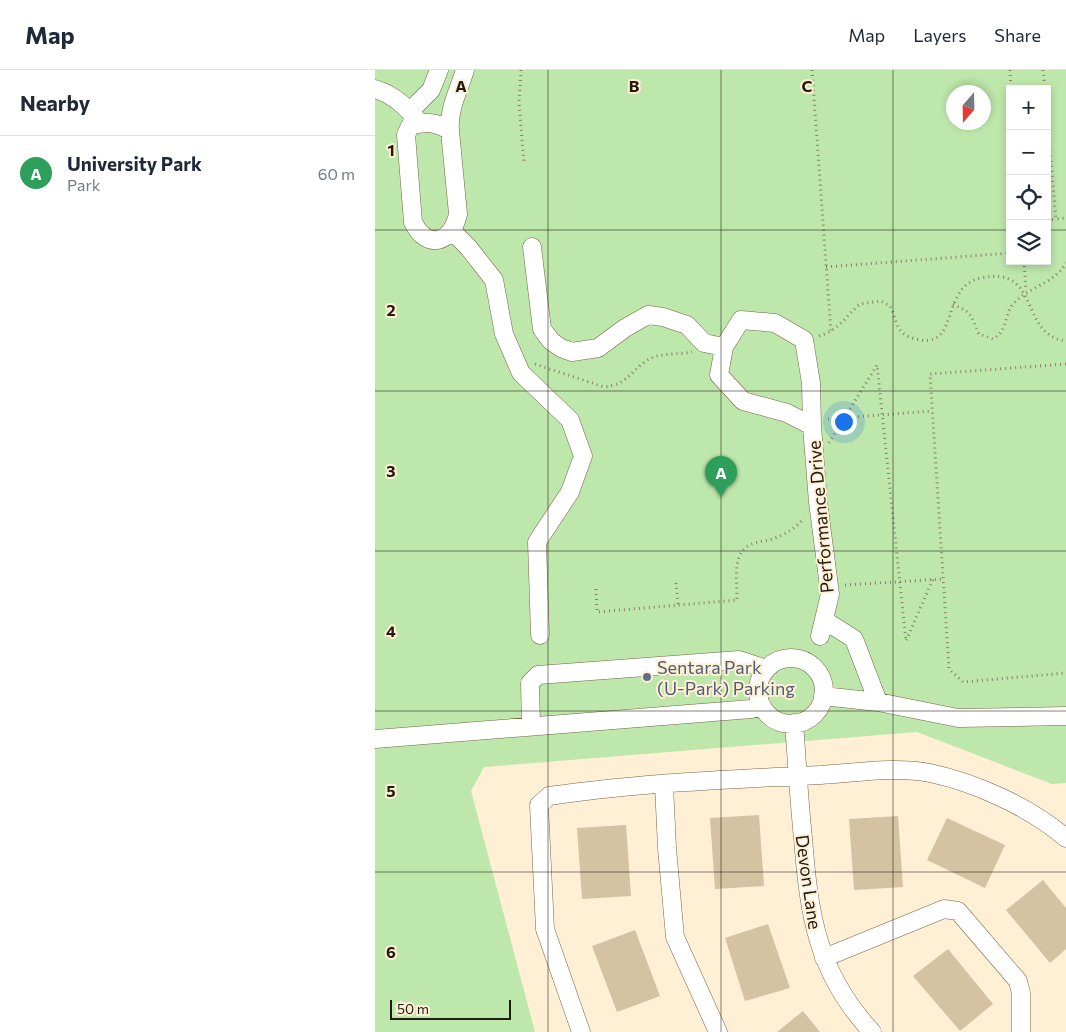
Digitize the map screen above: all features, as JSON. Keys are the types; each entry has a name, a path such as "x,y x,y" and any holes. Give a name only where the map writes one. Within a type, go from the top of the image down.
{"street":[{"path":"439,70 431,90 405,135 413,222 418,232 426,238 437,239 448,236 452,231 458,214 450,131 453,105 465,70"},
{"path":"375,89 391,96 415,117 441,124 450,131"},
{"path":"452,231 468,247 494,280 503,334 521,373 570,420 583,456 570,492 537,542 540,635"},
{"path":"531,247 542,329 551,341 561,348 573,352 599,348 625,328 647,315 663,317 687,325 705,343 724,346"},
{"name":"Performance Drive","path":"812,423 787,413 743,401 719,375 724,346 741,320 775,324 804,340 811,383 817,502 830,594 822,628 855,639 878,702"},
{"path":"784,659 802,660 817,670 821,678 823,696 817,711 810,717 794,723 772,718 762,706 758,690 759,682 766,669 784,659"},
{"path":"531,726 531,683 538,675 739,660 766,669"},
{"path":"823,696 878,702 958,718 1066,716"},
{"path":"375,739 751,709 762,706"},
{"name":"Devon Lane","path":"794,723 809,906 824,958 847,1001 872,1032"},
{"path":"581,1032 545,929 539,805 549,796 751,777 882,771 933,774 967,785 1013,804 1041,820 1066,838"},
{"path":"664,785 667,848 675,937 718,1032"},
{"path":"824,958 944,909 958,910 1018,981 1021,992 1021,1032"}],"path":[{"path":"521,70 519,103 524,163"},
{"path":"812,70 831,332"},
{"path":"1010,70 1011,85"},
{"path":"1043,70 1045,85"},
{"path":"1048,130 1056,219"},
{"path":"1051,220 1066,218"},
{"path":"827,267 1006,253"},
{"path":"953,304 969,313 975,319 979,334 993,338 1000,335 1005,329 1009,309 1026,294 1060,274 1066,263"},
{"path":"1024,265 1026,294 1037,323 1044,333 1053,339 1066,341"},
{"path":"804,340 831,332 845,322 860,304 881,301 890,306 903,333 914,338 929,341 939,336 946,328 953,304 966,284 979,278 997,276 1015,281 1026,294"},
{"path":"515,361 529,362 577,376 604,387 615,386 627,380 647,360 658,356 693,352 705,343"},
{"path":"815,466 877,364 906,641 933,579"},
{"path":"1066,364 929,374 949,669 963,682 1066,673"},
{"path":"812,423 845,418 932,411"},
{"path":"596,589 597,612 737,600 737,570 740,554 751,543 776,538 797,526 817,502"},
{"path":"829,586 943,579"},
{"path":"676,583 678,605"}],"green space":[{"path":"375,70 1066,70 1066,783 1052,784 917,732 484,767 471,791 535,1032 375,1032"}],"building":[{"path":"759,815 764,886 715,889 710,818"},
{"path":"898,816 903,887 854,890 849,819"},
{"path":"947,818 1005,845 985,888 927,860"},
{"path":"626,825 631,896 582,899 577,828"},
{"path":"1043,880 1066,908 1066,949 1050,963 1006,910"},
{"path":"768,924 790,988 745,1001 725,938"},
{"path":"635,930 660,996 617,1012 592,946"},
{"path":"948,949 993,1004 960,1031 913,976"},
{"path":"803,1011 820,1032 777,1032"}],"place":[{"name":"University Park","path":"721,497"},
{"name":"Sentara Park (U-Park) Parking","path":"647,677"}]}
